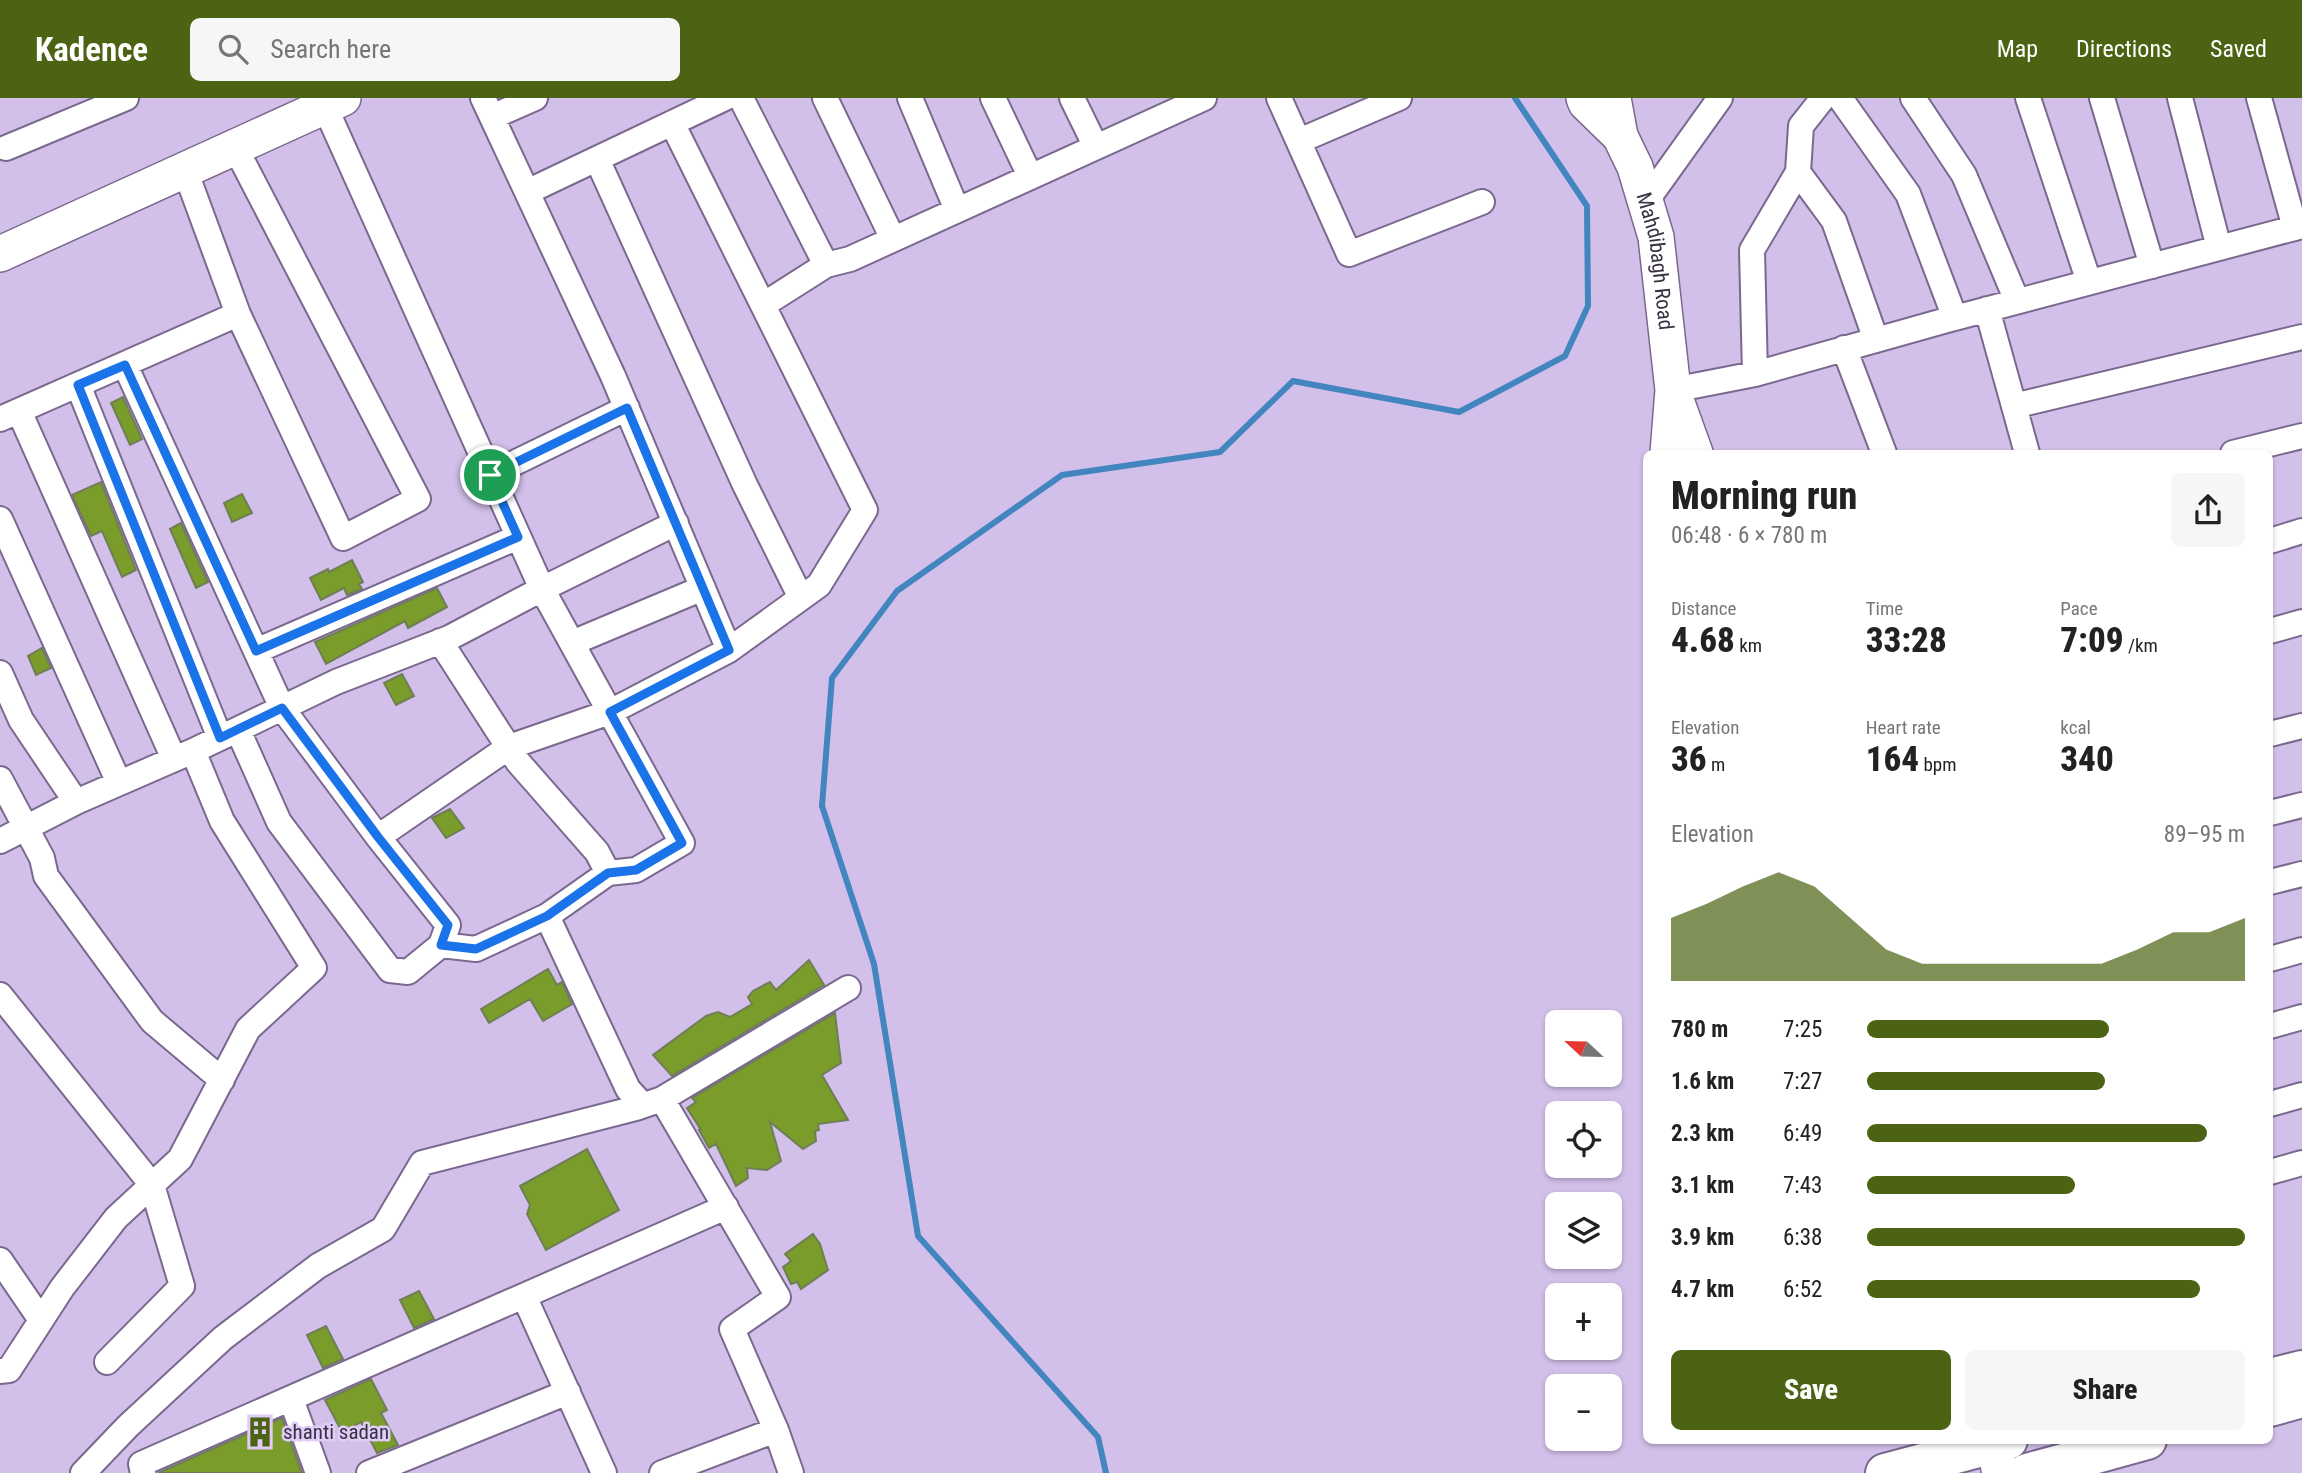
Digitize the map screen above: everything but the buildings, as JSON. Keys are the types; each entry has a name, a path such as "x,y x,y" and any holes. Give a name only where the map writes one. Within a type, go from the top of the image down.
{"highway":[{"path":"2273,1377 2302,1370"},
{"path":"2273,1406 2302,1398"},
{"path":"2027,1473 2132,1444"},
{"path":"1885,1473 1987,1451"}],"street":[{"path":"6,148 126,98"},
{"path":"535,98 487,108 627,408 729,650"},
{"path":"527,192 726,98"},
{"path":"741,98 825,265"},
{"path":"825,98 893,239"},
{"path":"909,98 957,210"},
{"path":"993,98 1030,176"},
{"path":"1072,98 1096,147"},
{"path":"763,305 825,265 850,259 1096,147 1160,107 1204,98"},
{"path":"1279,98 1349,254 1482,202"},
{"path":"1299,141 1399,98"},
{"name":"Mahdibagh Road","path":"1584,98 1620,136"},
{"name":"Mahdibagh Road","path":"1613,98 1620,136 1647,200 1658,247 1673,390 1668,450"},
{"path":"1647,200 1720,98"},
{"path":"1755,374 1752,250 1798,172 1801,127 1823,98"},
{"path":"1840,98 1908,194 1955,318"},
{"path":"1913,98 1964,175 2017,302"},
{"path":"2028,98 2089,282"},
{"path":"2102,98 2152,265"},
{"path":"2180,98 2219,248"},
{"path":"1673,390 1755,374 1987,309 2299,227 2259,98"},
{"path":"0,254 330,101 541,589 682,843 636,870 608,873 547,916 476,949 441,945"},
{"path":"378,837 509,747 610,712 729,650 819,585 865,510 672,123"},
{"path":"185,170 238,314 343,538 418,499 235,147"},
{"path":"597,159 745,485 802,598"},
{"path":"1798,172 1834,221 1876,340"},
{"path":"1987,309 2026,450"},
{"path":"0,1371 9,1370 62,1288 116,1218 180,1159 248,1029 314,968 184,755 9,415 238,314"},
{"path":"2014,407 2302,337"},
{"path":"1844,348 1883,450"},
{"path":"78,385 229,734 279,822 390,970 408,972 441,945 448,925 378,837 282,708 125,365"},
{"name":"Mahdibagh Road","path":"1673,390 1694,450"},
{"path":"490,475 627,408"},
{"path":"2246,450 2302,436"},
{"path":"0,519 119,783"},
{"path":"0,841 76,802 184,755 336,682 440,641 676,523"},
{"path":"2273,540 2302,531"},
{"path":"256,651 518,537"},
{"path":"572,643 703,588"},
{"path":"2273,630 2302,622"},
{"path":"440,641 517,761 597,852 608,873"},
{"path":"0,673 21,720 76,802"},
{"path":"2273,733 2302,726"},
{"path":"0,779 42,858 46,876 152,1021 222,1080"},
{"path":"2273,812 2302,805"},
{"path":"2273,881 2302,874"},
{"path":"547,916 628,1088 638,1100 636,1108"},
{"path":"2273,958 2302,950"},
{"path":"83,1473 122,1432 223,1338 318,1266 383,1228 422,1163 663,1099 848,988"},
{"path":"0,995 152,1185 182,1286 107,1362"},
{"path":"2273,1025 2302,1017"},
{"path":"2273,1103 2302,1095"},
{"path":"663,1099 778,1297 732,1329 776,1430 791,1473"},
{"path":"2273,1165 2302,1163"},
{"path":"143,1473 141,1464 726,1208"},
{"path":"0,1260 41,1321"},
{"path":"524,1296 604,1473"},
{"path":"369,1473 568,1392"},
{"path":"291,1399 318,1473"},
{"path":"662,1473 776,1430"}],"waterway":[{"path":"1106,1473 1098,1437 918,1236 874,964 822,806 832,678 897,591 1062,475 1220,452 1293,381 1459,412 1565,356 1588,306 1587,206 1515,98"}],"place":[{"name":"shanti sadan","path":"260,1432"}],"route":[{"path":"125,365 256,651 518,537 490,475 627,408 729,650 610,712 682,843 636,870 608,873 547,916 476,949 441,945 448,925 378,837 282,708 220,738 78,385 125,365"}]}
